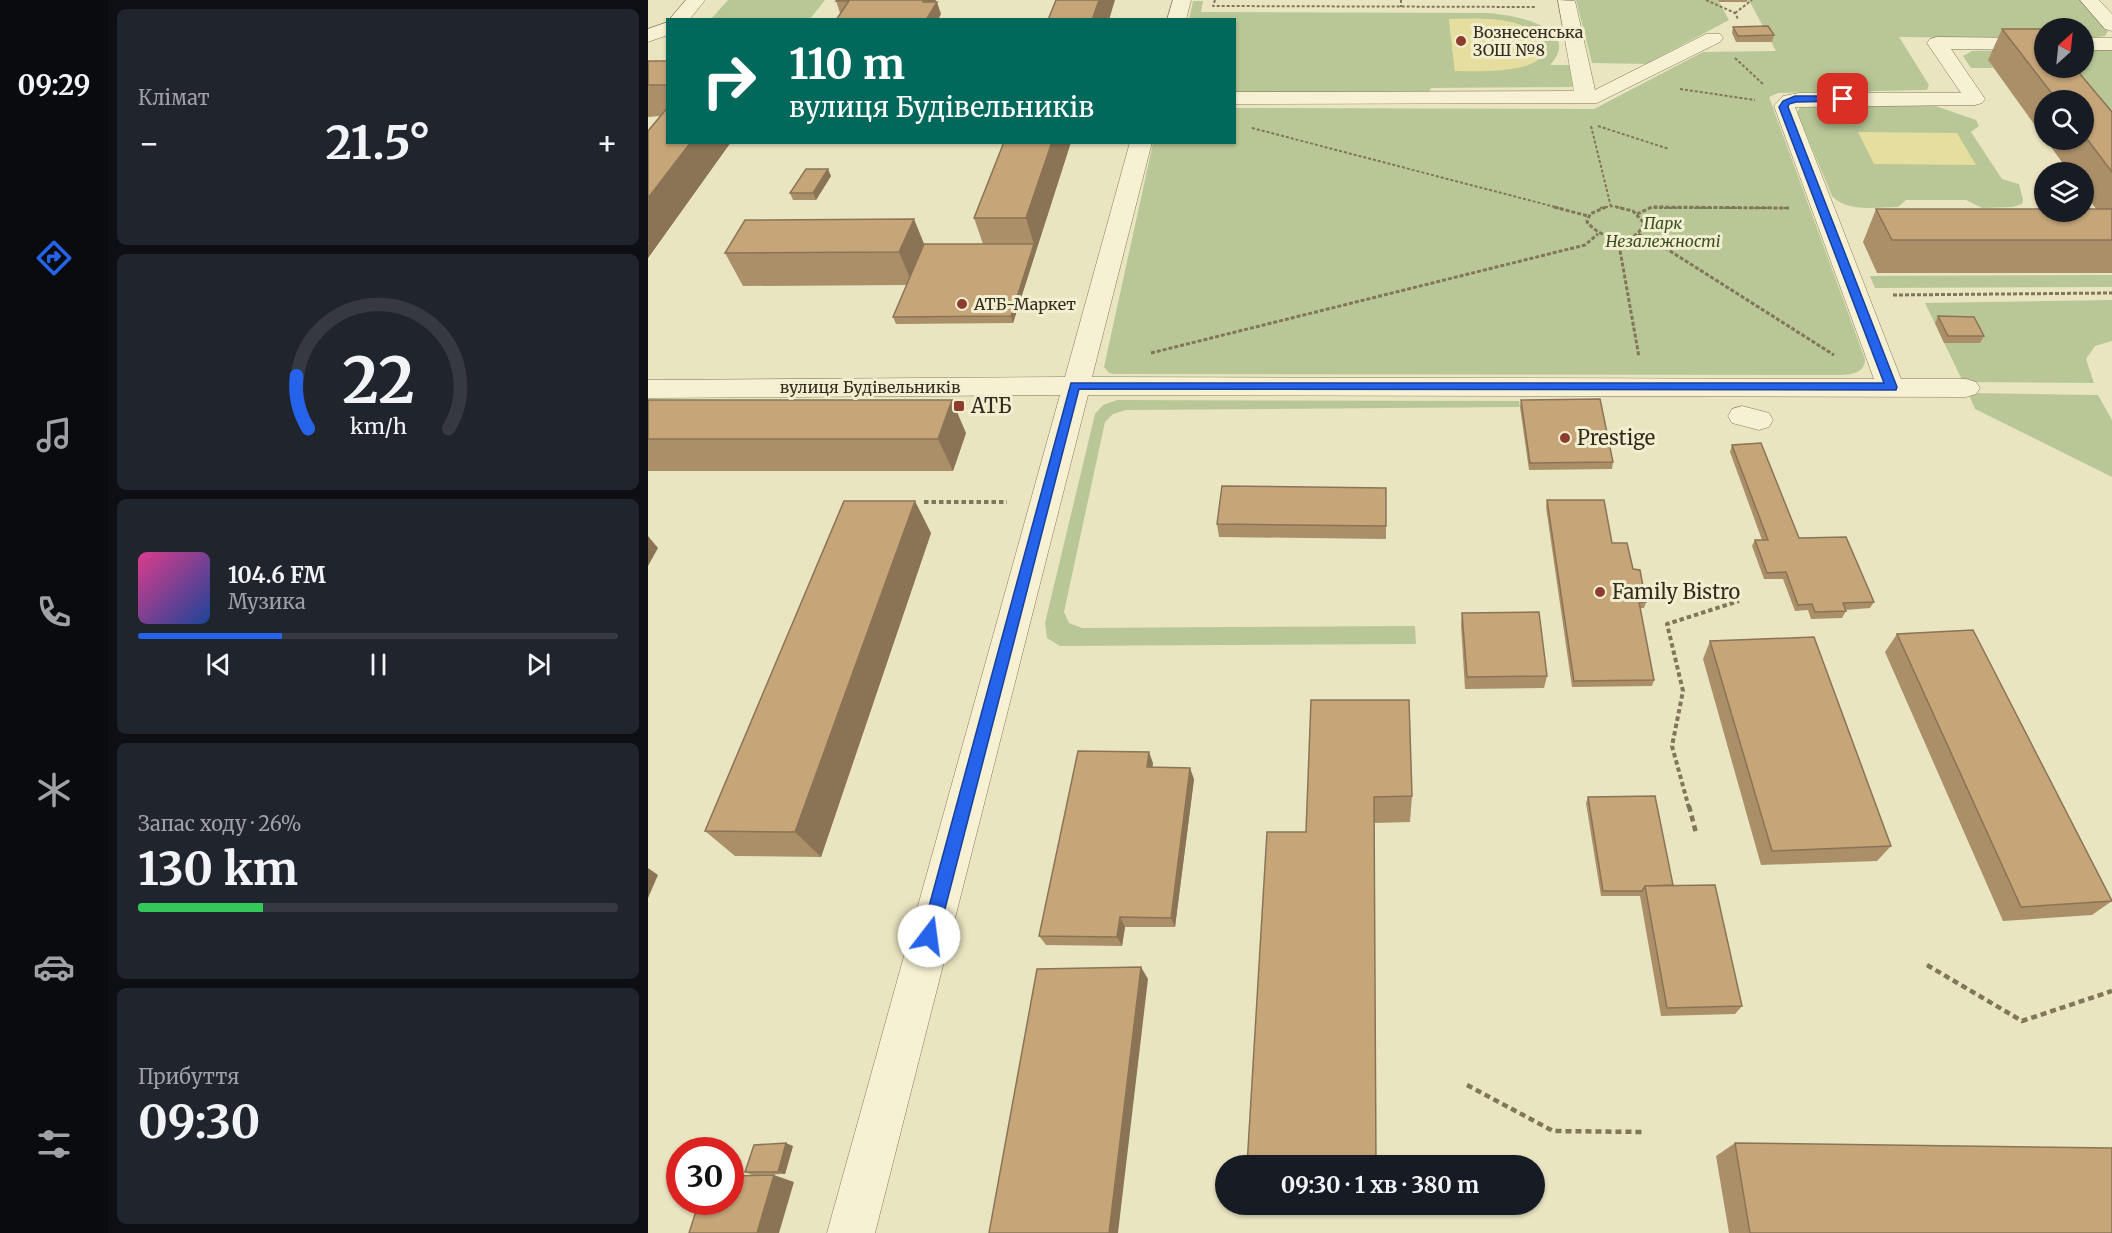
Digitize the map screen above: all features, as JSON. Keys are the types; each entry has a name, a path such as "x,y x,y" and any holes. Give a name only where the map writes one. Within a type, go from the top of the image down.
{"street":[{"path":"680,18 696,0"},
{"path":"1177,18 1182,0"},
{"path":"2089,0 2112,25"},
{"path":"1566,4 1586,98"},
{"path":"648,36 666,29"},
{"path":"1236,98 1597,98 1713,38"},
{"path":"1892,387 1822,208 1784,107 1785,104 1799,99 1975,99 1937,43 2034,44"},
{"path":"2094,44 2112,44"},
{"path":"851,1233 1140,144"},
{"name":"вулиця Будівельників","path":"648,389 1075,386 1966,388"}],"path":[{"path":"1215,0 1213,6 1401,7 1566,4"},
{"path":"1401,0 1401,7"},
{"path":"1706,0 1722,7"},
{"path":"1735,13 1752,0"},
{"path":"1713,38 1785,104"},
{"path":"1628,82 1785,104"},
{"path":"1586,98 1611,207"},
{"path":"1246,126 1588,216"},
{"path":"1591,126 1669,149"},
{"path":"1611,207 1623,208 1637,214 1644,222 1643,229 1638,234 1618,239 1598,234 1587,222 1588,216 1593,211 1611,207"},
{"path":"1637,214 1652,207 1822,208"},
{"path":"1145,354 1585,245 1598,234"},
{"path":"1638,234 1659,244 1842,360 1892,387"},
{"path":"1618,239 1646,387"},
{"path":"1856,296 2112,292"},
{"path":"924,502 1044,502"},
{"path":"1696,833 1672,746 1683,691 1666,624 1739,601"},
{"path":"1927,965 2022,1021 2112,991"},
{"path":"1467,1085 1553,1131 1643,1132"}],"green space":[{"path":"728,0 825,0 811,18 712,18"},
{"path":"1576,0 1718,0 1729,20 1646,64 1592,63"},
{"name":"Парк Незалежності","path":"1746,0 2080,0 2108,31 2105,36 2094,38 2094,18 2034,18 2034,39 1899,37 1929,85 1927,90 1778,93 1769,97 1865,359 1861,369 1852,374 1114,374 1109,373 1104,367 1153,144 1236,144 1236,108 1594,109 1703,52 1776,51 1750,2"},
{"path":"1193,1 1203,1 1201,12 1486,13 1511,16 1540,25 1551,32 1558,41 1558,52 1550,65 1573,65 1578,87 1431,88 1429,92 1236,93 1236,18 1189,18","holes":["1449,19 1494,20 1516,24 1536,33 1537,60 1525,66 1455,71"]},
{"path":"2034,49 2034,78 2094,78 2094,49 2112,49 2112,167 2094,124 2094,90 2060,90 1989,60 1993,68 1971,68 1963,56 1972,51"},
{"path":"1927,103 1976,120 1979,126 1971,132 2002,179 2019,184 2022,204 2013,207 1982,208 1966,200 1906,200 1898,207 1863,208 1846,205 1832,196 1797,112 1801,106"},
{"path":"2112,275 2112,287 1875,288 1870,276"},
{"path":"2112,300 2112,341 2095,346 2086,359 2094,383 1963,382 1925,303"},
{"path":"1968,393 2098,395 2112,420 2112,477 1975,409"},
{"path":"1117,400 1519,401 1520,407 1126,410 1113,414 1105,422 1064,612 1069,623 1082,628 1415,626 1416,644 1060,646 1047,638 1045,623 1095,414 1103,405"}],"sand":[{"path":"1449,19 1498,20 1523,26 1532,30 1541,40 1542,54 1535,62 1508,70 1455,71"},
{"path":"1858,132 1957,133 1976,165 1874,164"}],"building":[{"path":"924,0 923,2 937,2 927,18 837,18 849,1 836,1"},
{"path":"1056,0 1099,0 1093,18 1049,18"},
{"path":"1768,26 1774,35 1738,36 1733,27"},
{"path":"2002,29 2034,29 2034,70"},
{"path":"648,61 666,61 666,85 648,85"},
{"path":"2040,78 2083,78 2094,90 2049,90"},
{"path":"2094,91 2112,112 2112,172 2094,148"},
{"path":"666,109 666,144 689,144 648,198 648,131"},
{"path":"1003,144 1051,144 1026,218 974,218"},
{"path":"806,169 828,169 813,193 790,193"},
{"path":"1876,209 2034,209 2034,222 2094,222 2094,209 2112,209 2112,240 1892,240"},
{"path":"914,219 899,252 725,253 745,220"},
{"name":"АТБ-Маркет","path":"924,244 1034,244 1011,316 893,317"},
{"path":"1938,316 1974,317 1984,336 1948,336"},
{"name":"Prestige","path":"1600,399 1613,462 1530,463 1521,400"},
{"path":"648,400 952,400 938,439 648,439"},
{"path":"1761,443 1799,538 1846,537 1874,602 1843,603 1846,611 1815,612 1812,604 1798,605 1786,572 1767,573 1755,540 1768,540 1732,445"},
{"path":"1222,486 1386,488 1386,526 1217,524"},
{"path":"1547,500 1604,500 1612,543 1627,543 1633,569 1640,570 1646,602 1639,602 1654,680 1574,681"},
{"path":"844,501 915,501 795,832 705,831"},
{"path":"1539,612 1547,676 1467,677 1462,613"},
{"path":"1973,630 2112,901 2021,907 1897,634"},
{"path":"1814,637 1891,846 1772,851 1710,641"},
{"path":"1311,700 1409,700 1412,796 1374,797 1376,1155 1248,1155 1267,832 1306,832"},
{"path":"1078,751 1149,752 1147,767 1190,768 1171,918 1120,917 1117,937 1039,936"},
{"path":"1655,796 1673,885 1645,886 1642,891 1603,891 1588,797"},
{"path":"1715,885 1742,1006 1667,1008 1645,886"},
{"path":"1141,967 1109,1233 989,1233 1037,969"},
{"path":"786,1143 778,1172 745,1172 754,1145"},
{"path":"1735,1143 2112,1148 2112,1233 1750,1233"},
{"path":"774,1175 757,1233 689,1233 695,1215 744,1215 744,1176"}],"place":[{"name":"Вознесенська ЗОШ №8","path":"1461,41"},
{"name":"АТБ-Маркет","path":"962,304"},
{"name":"АТБ","path":"959,406"},
{"name":"Prestige","path":"1565,438"},
{"name":"Family Bistro","path":"1600,592"}],"route":[{"path":"929,936 1075,386 1892,387 1784,107 1790,100 1795,99 1843,99"}]}
